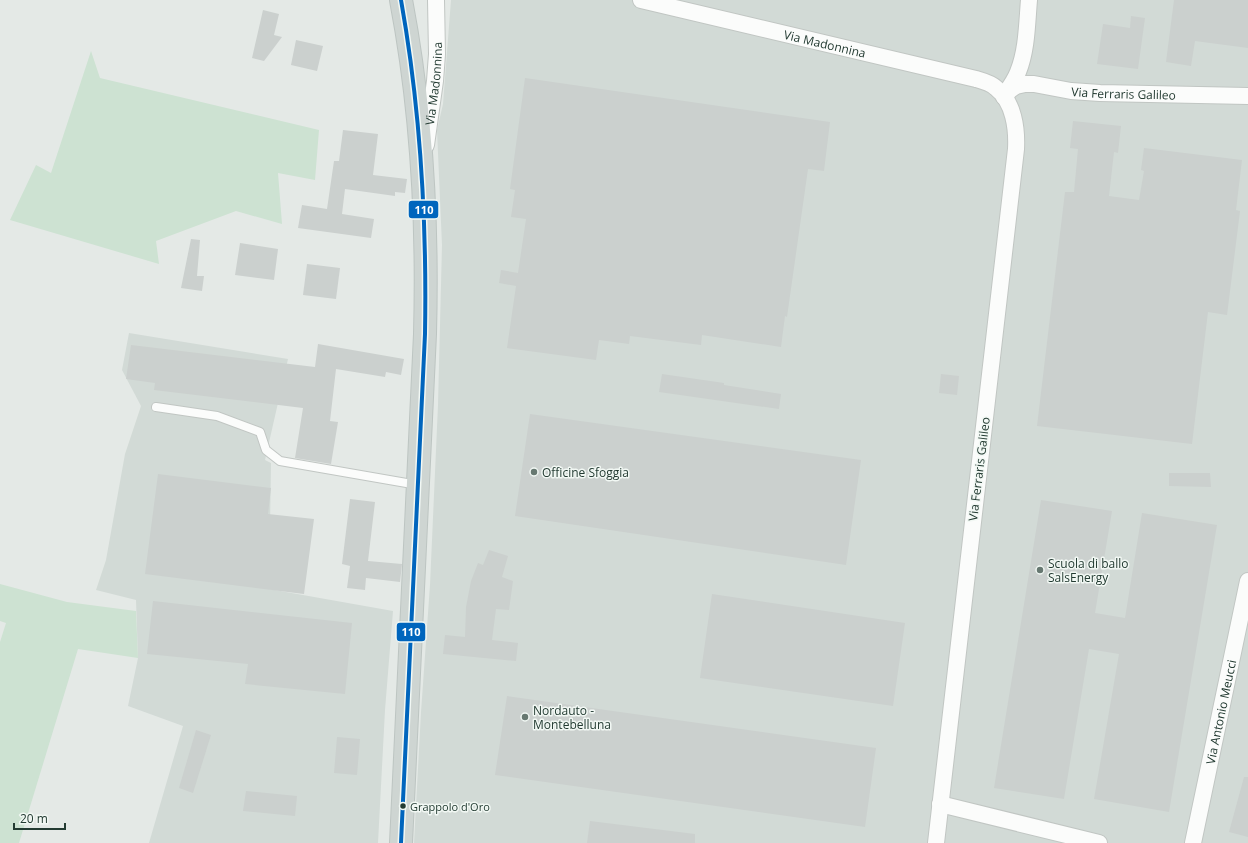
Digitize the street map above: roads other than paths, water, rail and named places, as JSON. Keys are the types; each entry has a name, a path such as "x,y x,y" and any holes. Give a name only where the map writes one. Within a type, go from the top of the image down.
{"main road":[{"path":"401,0 415,89 423,167 427,250 402,843"}],"street":[{"name":"Via Madonnina","path":"423,167 435,81 437,54 436,0"},
{"name":"Via Madonnina","path":"644,0 976,79 989,83 997,88 1004,96"},
{"path":"1004,96 1018,72 1027,23 1029,0"},
{"name":"Via Ferraris Galileo","path":"936,843 1016,149 1012,113 1004,96 1016,86 1034,84 1070,91 1100,93 1248,96"},
{"name":"Via Antonio Meucci","path":"1193,843 1248,581"},
{"path":"940,804 1099,843"}],"lane":[{"path":"156,407 217,416 260,432 266,450 280,462 418,485"}],"place":[{"name":"Officine Sfoggia","path":"534,472"},
{"name":"Scuola di ballo SalsEnergy","path":"1040,570"},
{"name":"Nordauto - Montebelluna","path":"525,717"},
{"name":"Grappolo d'Oro","path":"403,806"}]}
